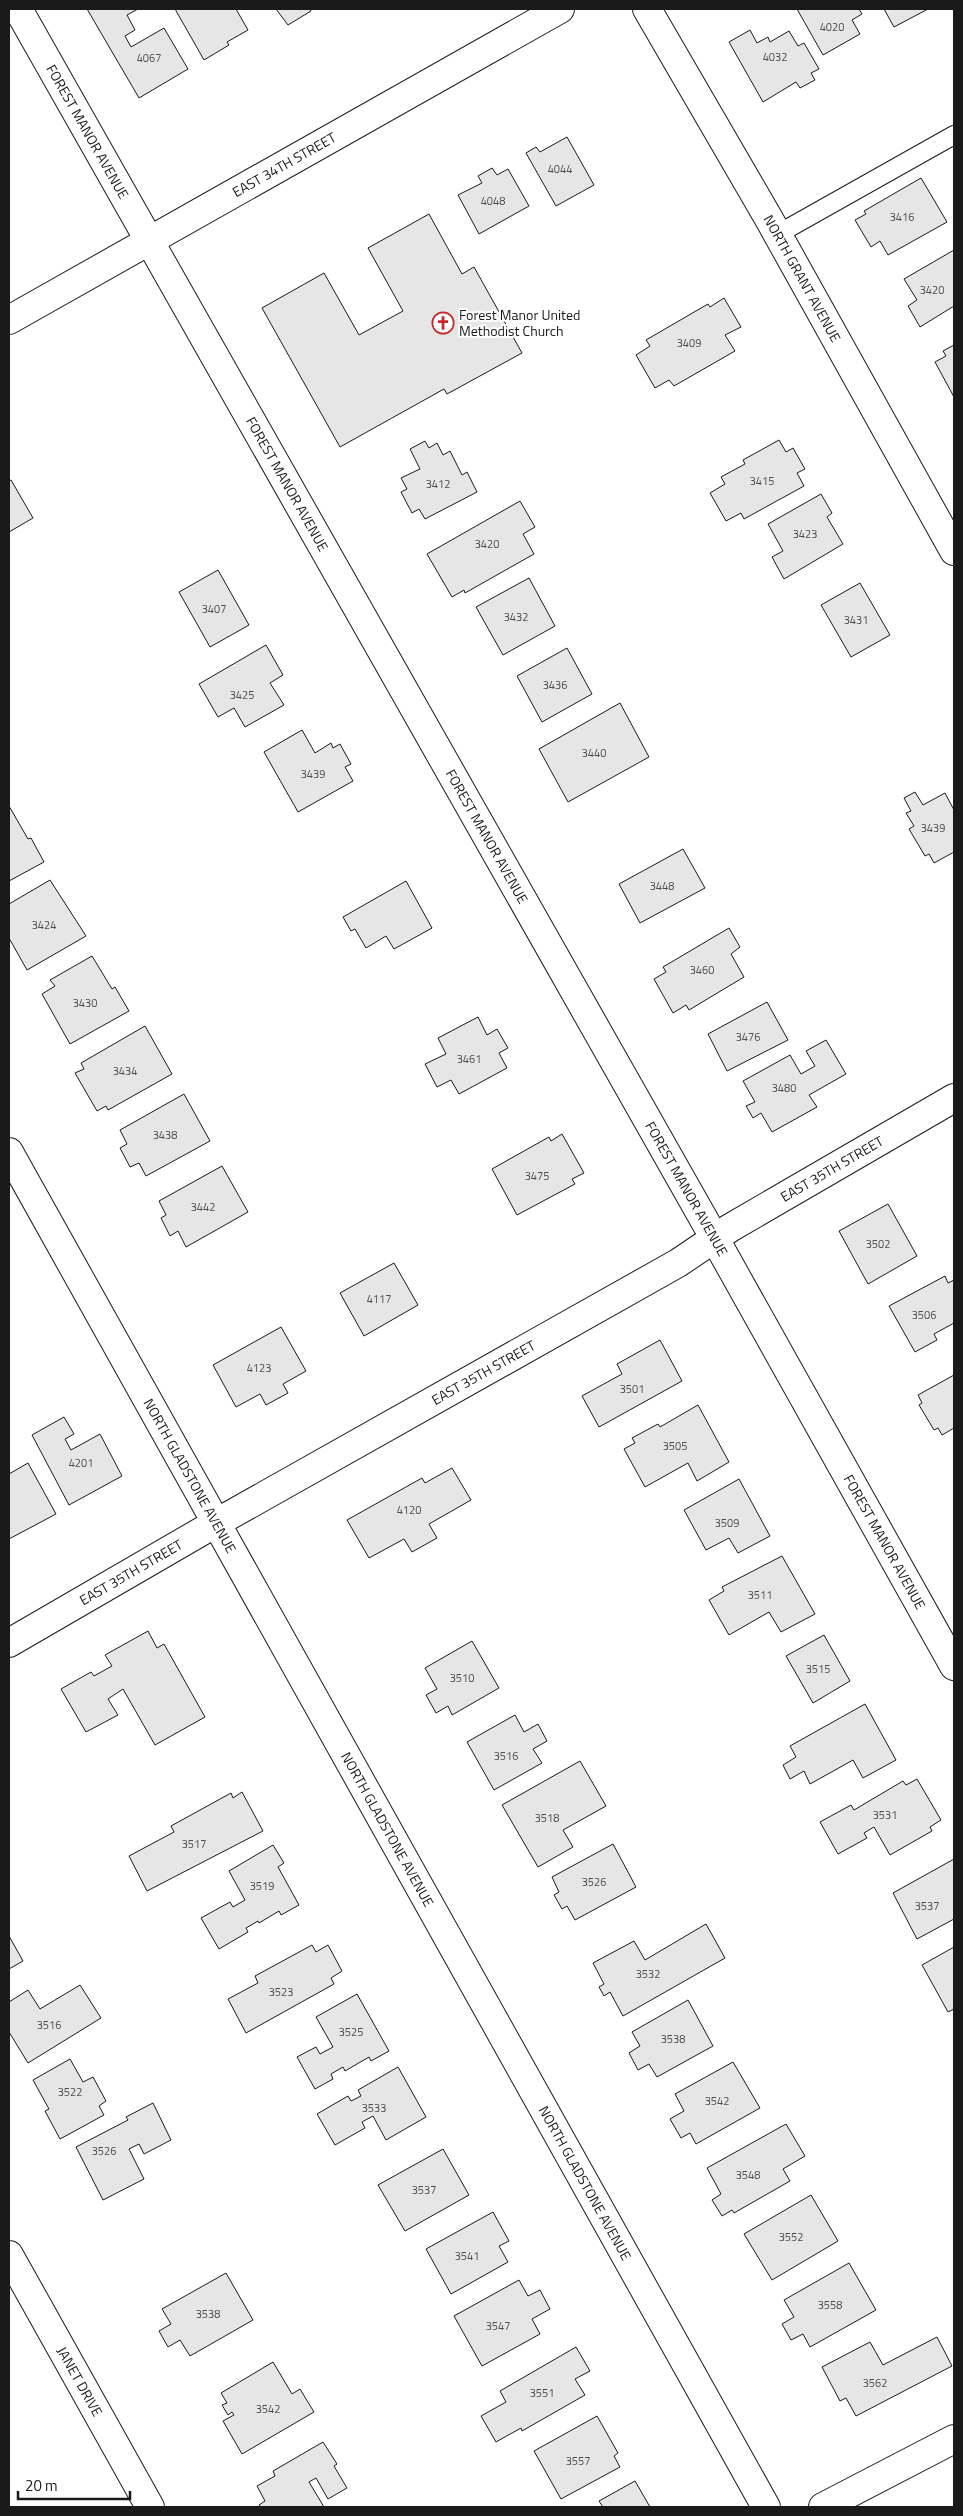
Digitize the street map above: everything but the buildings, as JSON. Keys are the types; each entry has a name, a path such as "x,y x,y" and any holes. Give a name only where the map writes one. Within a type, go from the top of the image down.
{"street":[{"name":"FOREST MANOR AVENUE","path":"18,9 716,1239 954,1666"},
{"name":"EAST 34TH STREET","path":"9,320 560,9"},
{"name":"NORTH GRANT AVENUE","path":"647,9 778,234 954,551"},
{"name":"EAST 35TH STREET","path":"9,1643 216,1523 678,1263 730,1228 954,1098"},
{"name":"NORTH GLADSTONE AVENUE","path":"9,1152 766,2507"},
{"name":"JANET DRIVE","path":"9,2255 150,2507"},
{"path":"824,2507 954,2439"}],"lane":[{"path":"778,234 954,135"}],"place":[{"name":"Forest Manor United Methodist Church","path":"443,323"}]}
